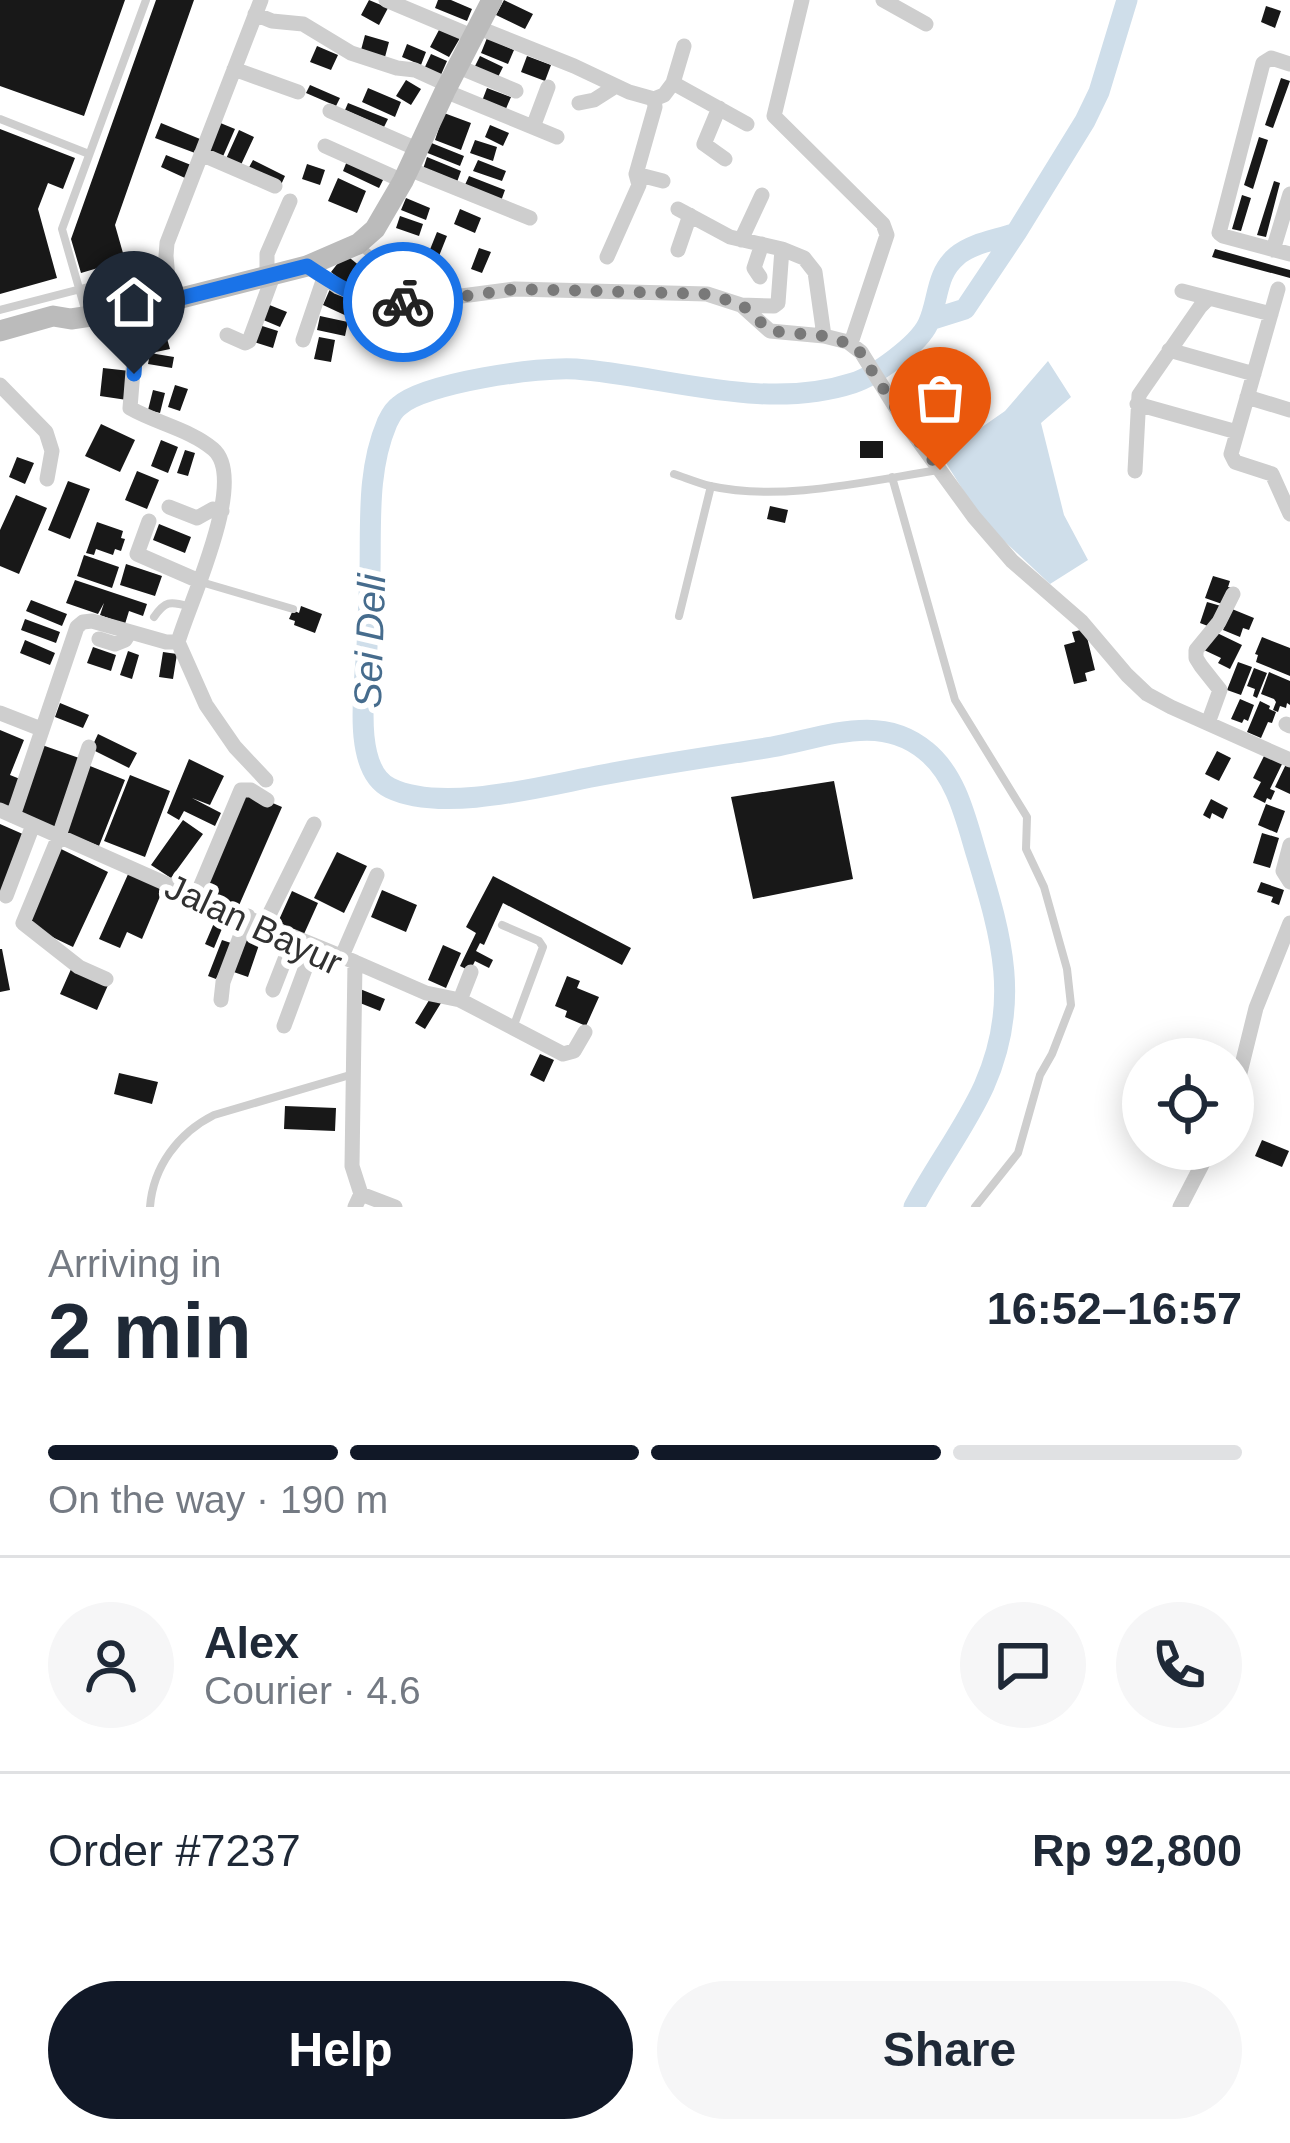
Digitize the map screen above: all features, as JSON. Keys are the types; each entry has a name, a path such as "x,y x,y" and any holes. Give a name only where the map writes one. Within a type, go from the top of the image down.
{"main road":[{"path":"0,331 53,316 79,318 138,309 270,276 316,272 358,244 375,229 410,166 492,0"},
{"path":"0,346 79,318"}],"street":[{"path":"386,0 654,99 668,92 684,46"},
{"path":"802,0 774,116 883,224 887,235 856,348"},
{"path":"884,0 926,24"},
{"path":"170,300 167,242 258,7 272,21 312,27 338,47 397,68 516,91"},
{"path":"1290,64 1271,58 1263,63 1219,232 1282,252 1290,194"},
{"path":"234,69 298,92"},
{"path":"450,81 557,137"},
{"path":"673,83 747,124"},
{"path":"579,103 616,86"},
{"path":"532,127 548,87"},
{"path":"607,257 639,185 635,174 654,99"},
{"path":"719,108 704,144 725,159"},
{"path":"330,111 410,166"},
{"path":"325,146 410,166 530,218"},
{"path":"201,154 275,186"},
{"path":"635,174 663,181"},
{"path":"741,239 762,195"},
{"path":"226,335 248,341 270,276 267,254 290,201"},
{"path":"678,250 684,212 712,229 804,258 815,272 824,336"},
{"path":"760,277 754,268 762,244"},
{"path":"303,340 316,272 374,301 416,302 552,289 707,294 741,304 774,306 782,249"},
{"path":"1278,290 1231,454 1232,460 1272,474 1290,514"},
{"path":"1182,291 1271,314"},
{"path":"1135,471 1137,404 1142,389 1209,298"},
{"path":"741,304 770,331 824,336 856,348 974,517 1012,561 1082,622 1147,694 1290,760"},
{"path":"138,309 130,408 219,453 226,482 222,511 178,642 206,705 266,780"},
{"path":"1169,350 1254,374"},
{"path":"0,385 46,432 52,451 47,478"},
{"path":"1246,398 1290,410"},
{"path":"1137,404 1237,432"},
{"path":"169,507 197,518 213,509 222,511"},
{"path":"148,521 137,554 199,581"},
{"path":"1208,724 1220,692 1201,667 1196,650 1219,622 1233,594"},
{"path":"6,813 80,624 92,621 178,642"},
{"path":"99,639 116,644 130,632"},
{"path":"0,713 40,729"},
{"path":"88,747 23,925 79,967 106,979"},
{"path":"196,897 241,790 267,800"},
{"name":"Jalan Bayur","path":"6,813 349,959 352,1166 358,1201"},
{"path":"265,923 314,824"},
{"path":"6,896 34,826"},
{"path":"1290,845 1283,871 1290,881"},
{"path":"377,875 349,959 426,993 460,1000 562,1054 574,1051 586,1033"},
{"path":"221,1000 248,916"},
{"path":"1249,1038 1290,923"},
{"path":"274,990 289,950 283,943 286,933"},
{"path":"284,1026 314,945"},
{"path":"460,1000 471,972"},
{"path":"1180,1207 1199,1170"},
{"path":"358,1201 395,1207"}],"lane":[{"path":"79,318 78,288 62,229 146,0"},
{"path":"0,119 89,154"},
{"path":"358,244 382,262 416,302"},
{"path":"0,310 123,278"},
{"path":"674,474 711,486 755,491 824,488 940,470"},
{"path":"892,477 955,700 1028,817 1026,849 1045,887 1067,969 1071,1005 1040,1076 1018,1154 975,1207"},
{"path":"679,616 711,486"},
{"path":"199,581 292,609"},
{"path":"154,616 170,601 190,606"},
{"path":"502,925 543,947 513,1028"},
{"path":"150,1207 160,1168 196,1124 352,1074"}],"water":[{"path":"1048,361 1071,397 1041,423 1064,515 1088,560 1050,584 982,520 946,463 952,448 1005,411"}],"building":[{"path":"0,0 125,0 84,116 0,86"},
{"path":"156,0 194,0 115,225 125,260 81,273 71,239"},
{"path":"369,0 388,8 379,25 361,15"},
{"path":"438,0 472,9 467,21 435,8"},
{"path":"504,0 533,14 525,29 496,15"},
{"path":"1266,6 1281,11 1275,28 1261,22"},
{"path":"440,28 460,38 449,57 430,47"},
{"path":"365,35 389,42 385,57 361,50"},
{"path":"487,38 514,50 508,64 481,53"},
{"path":"407,44 426,52 421,65 402,57"},
{"path":"317,46 338,55 331,70 310,62"},
{"path":"431,54 447,61 440,77 424,69"},
{"path":"480,56 503,67 497,79 474,68"},
{"path":"527,56 551,65 545,81 521,72"},
{"path":"1281,78 1290,81 1273,128 1265,125"},
{"path":"406,80 421,89 411,105 396,96"},
{"path":"310,85 340,98 336,106 306,93"},
{"path":"368,88 401,102 395,117 362,102"},
{"path":"487,88 511,97 505,111 482,101"},
{"path":"348,103 388,119 384,127 345,110"},
{"path":"444,113 471,123 461,150 435,140"},
{"path":"218,122 235,129 221,161 205,153"},
{"path":"161,123 200,139 195,153 155,138"},
{"path":"490,125 509,133 503,146 485,137"},
{"path":"0,129 75,158 63,189 48,183 38,209 57,278 0,294"},
{"path":"239,130 254,137 240,167 225,161"},
{"path":"1259,137 1268,140 1253,189 1244,185"},
{"path":"475,140 497,147 493,161 470,153"},
{"path":"429,142 464,156 460,166 425,152"},
{"path":"166,155 191,165 185,178 161,167"},
{"path":"427,157 461,171 457,182 423,169"},
{"path":"253,160 285,176 280,187 247,171"},
{"path":"478,160 506,171 502,181 473,171"},
{"path":"347,161 384,178 379,188 343,171"},
{"path":"307,164 325,170 320,185 302,179"},
{"path":"469,176 505,190 501,201 464,187"},
{"path":"338,178 366,191 357,213 328,201"},
{"path":"1274,181 1280,183 1266,237 1257,235"},
{"path":"1242,195 1251,198 1241,231 1232,229"},
{"path":"406,198 430,208 426,220 401,210"},
{"path":"460,209 481,218 475,233 454,224"},
{"path":"400,216 423,224 419,236 396,228"},
{"path":"437,232 447,236 439,256 429,252"},
{"path":"479,248 491,252 482,273 471,269"},
{"path":"1215,249 1290,270 1290,278 1212,257"},
{"path":"345,254 361,267 347,285 331,272"},
{"path":"330,289 358,302 351,318 323,305"},
{"path":"267,304 287,312 280,327 261,319"},
{"path":"366,304 379,310 367,335 355,330"},
{"path":"383,306 400,309 398,323 380,320"},
{"path":"160,314 170,349 156,352 147,318"},
{"path":"320,316 348,322 345,336 317,330"},
{"path":"259,325 278,331 273,348 254,342"},
{"path":"319,337 335,340 331,362 314,359"},
{"path":"150,353 174,357 172,368 148,364"},
{"path":"103,368 130,371 127,400 100,396"},
{"path":"175,385 188,389 180,411 168,407"},
{"path":"153,390 165,393 160,413 148,410"},
{"path":"950,422 959,434 945,446 935,434"},
{"path":"101,424 135,440 120,472 85,456"},
{"path":"161,440 178,447 168,473 151,466"},
{"path":"860,441 883,441 883,458 860,458"},
{"path":"185,450 195,453 188,476 177,473"},
{"path":"17,457 34,463 25,484 9,477"},
{"path":"137,471 159,480 147,509 125,500"},
{"path":"68,481 90,489 70,539 48,530"},
{"path":"16,495 47,508 19,574 0,566 0,530"},
{"path":"770,506 788,510 785,523 767,519"},
{"path":"97,522 123,531 121,551 86,553"},
{"path":"159,524 191,537 185,553 153,540"},
{"path":"84,555 119,567 112,588 77,576"},
{"path":"126,564 162,576 155,596 120,585"},
{"path":"1213,576 1230,581 1232,588 1222,604 1205,598"},
{"path":"75,580 147,604 143,616 129,611 125,624 100,615 104,603 98,614 66,603"},
{"path":"31,600 67,614 62,626 26,611"},
{"path":"1207,602 1221,606 1213,628 1200,623"},
{"path":"301,606 322,614 315,633 289,619"},
{"path":"1232,609 1254,618 1240,637 1223,630"},
{"path":"25,619 60,632 56,643 21,630"},
{"path":"1085,629 1095,670 1085,673 1087,681 1074,684 1064,645 1075,642 1072,632"},
{"path":"1213,631 1242,645 1230,669 1204,650"},
{"path":"1262,637 1290,648 1290,676 1256,662"},
{"path":"25,640 55,653 50,665 20,653"},
{"path":"93,647 116,655 111,671 87,663"},
{"path":"128,651 139,655 132,679 120,675"},
{"path":"163,652 177,654 173,679 159,677"},
{"path":"1238,662 1252,667 1241,695 1227,690"},
{"path":"1254,668 1267,673 1257,698 1255,689 1247,686"},
{"path":"1269,672 1290,681 1290,705 1280,706 1278,712 1273,710 1274,699 1261,694"},
{"path":"1240,699 1254,705 1248,721 1242,723 1231,719"},
{"path":"1260,701 1276,712 1261,738 1247,732"},
{"path":"60,703 89,715 83,728 55,717"},
{"path":"0,730 24,740 10,775 20,779 9,807 0,804"},
{"path":"98,734 137,753 129,768 91,749"},
{"path":"42,745 82,759 58,828 18,814"},
{"path":"1217,751 1231,758 1219,781 1205,774"},
{"path":"1266,752 1284,760 1270,789 1275,791 1265,803 1253,797 1261,782 1253,778"},
{"path":"189,759 224,776 210,805 192,798 221,813 215,826 184,811 179,820 167,813"},
{"path":"1290,763 1290,794 1275,787"},
{"path":"90,766 125,780 99,846 64,832"},
{"path":"130,775 170,791 145,857 104,841"},
{"path":"834,781 853,879 753,899 731,797"},
{"path":"245,791 282,807 237,910 200,894"},
{"path":"1211,799 1228,808 1223,819 1212,813 1210,819 1203,815"},
{"path":"1266,804 1285,811 1277,833 1258,825"},
{"path":"183,820 203,834 171,878 151,865"},
{"path":"0,824 25,835 0,894"},
{"path":"1262,833 1279,838 1270,868 1253,863"},
{"path":"59,848 108,872 73,947 23,923"},
{"path":"337,852 367,866 344,913 314,898"},
{"path":"129,872 164,887 142,939 127,932 120,948 99,939"},
{"path":"493,876 631,948 622,965 503,903 484,945 480,943 476,951 493,960 489,968 475,961 470,971 460,966 476,933 466,927"},
{"path":"1261,882 1284,890 1279,905 1271,902 1273,897 1257,892"},
{"path":"382,890 417,905 406,932 371,917"},
{"path":"292,891 318,903 304,934 278,922"},
{"path":"217,916 226,919 214,948 205,944"},
{"path":"240,938 259,945 248,977 228,970"},
{"path":"222,940 234,944 216,979 208,976"},
{"path":"443,945 461,953 446,988 428,980"},
{"path":"0,949 10,990 0,992"},
{"path":"72,967 109,983 97,1010 60,994"},
{"path":"567,976 580,981 577,988 599,997 586,1026 565,1017 567,1011 555,1006"},
{"path":"360,989 385,999 380,1011 355,1001"},
{"path":"431,997 441,1003 425,1029 415,1023"},
{"path":"540,1054 554,1060 544,1082 530,1075"},
{"path":"119,1073 158,1082 152,1104 114,1094"},
{"path":"285,1106 336,1108 335,1131 284,1129"},
{"path":"1262,1140 1289,1151 1282,1167 1255,1156"}],"waterway":[{"name":"Sei Deli","path":"914,1207 984,1086 1002,1027 1005,998 994,915 964,814 937,761 908,739 871,730 495,795 438,798 390,788 370,763 363,724 376,459 387,423 399,406 432,390 484,378 576,369 715,390 785,394 819,391 873,374 923,332 945,271 957,256 1016,233 1099,92 1127,0"},
{"path":"930,320 965,309 1016,233"}],"way so far":[{"path":"403,302 515,289 727,298 741,304 770,331 824,336 856,346 940,470"}],"route":[{"path":"134,374 138,309 170,300 307,266 364,298 403,302"}]}
